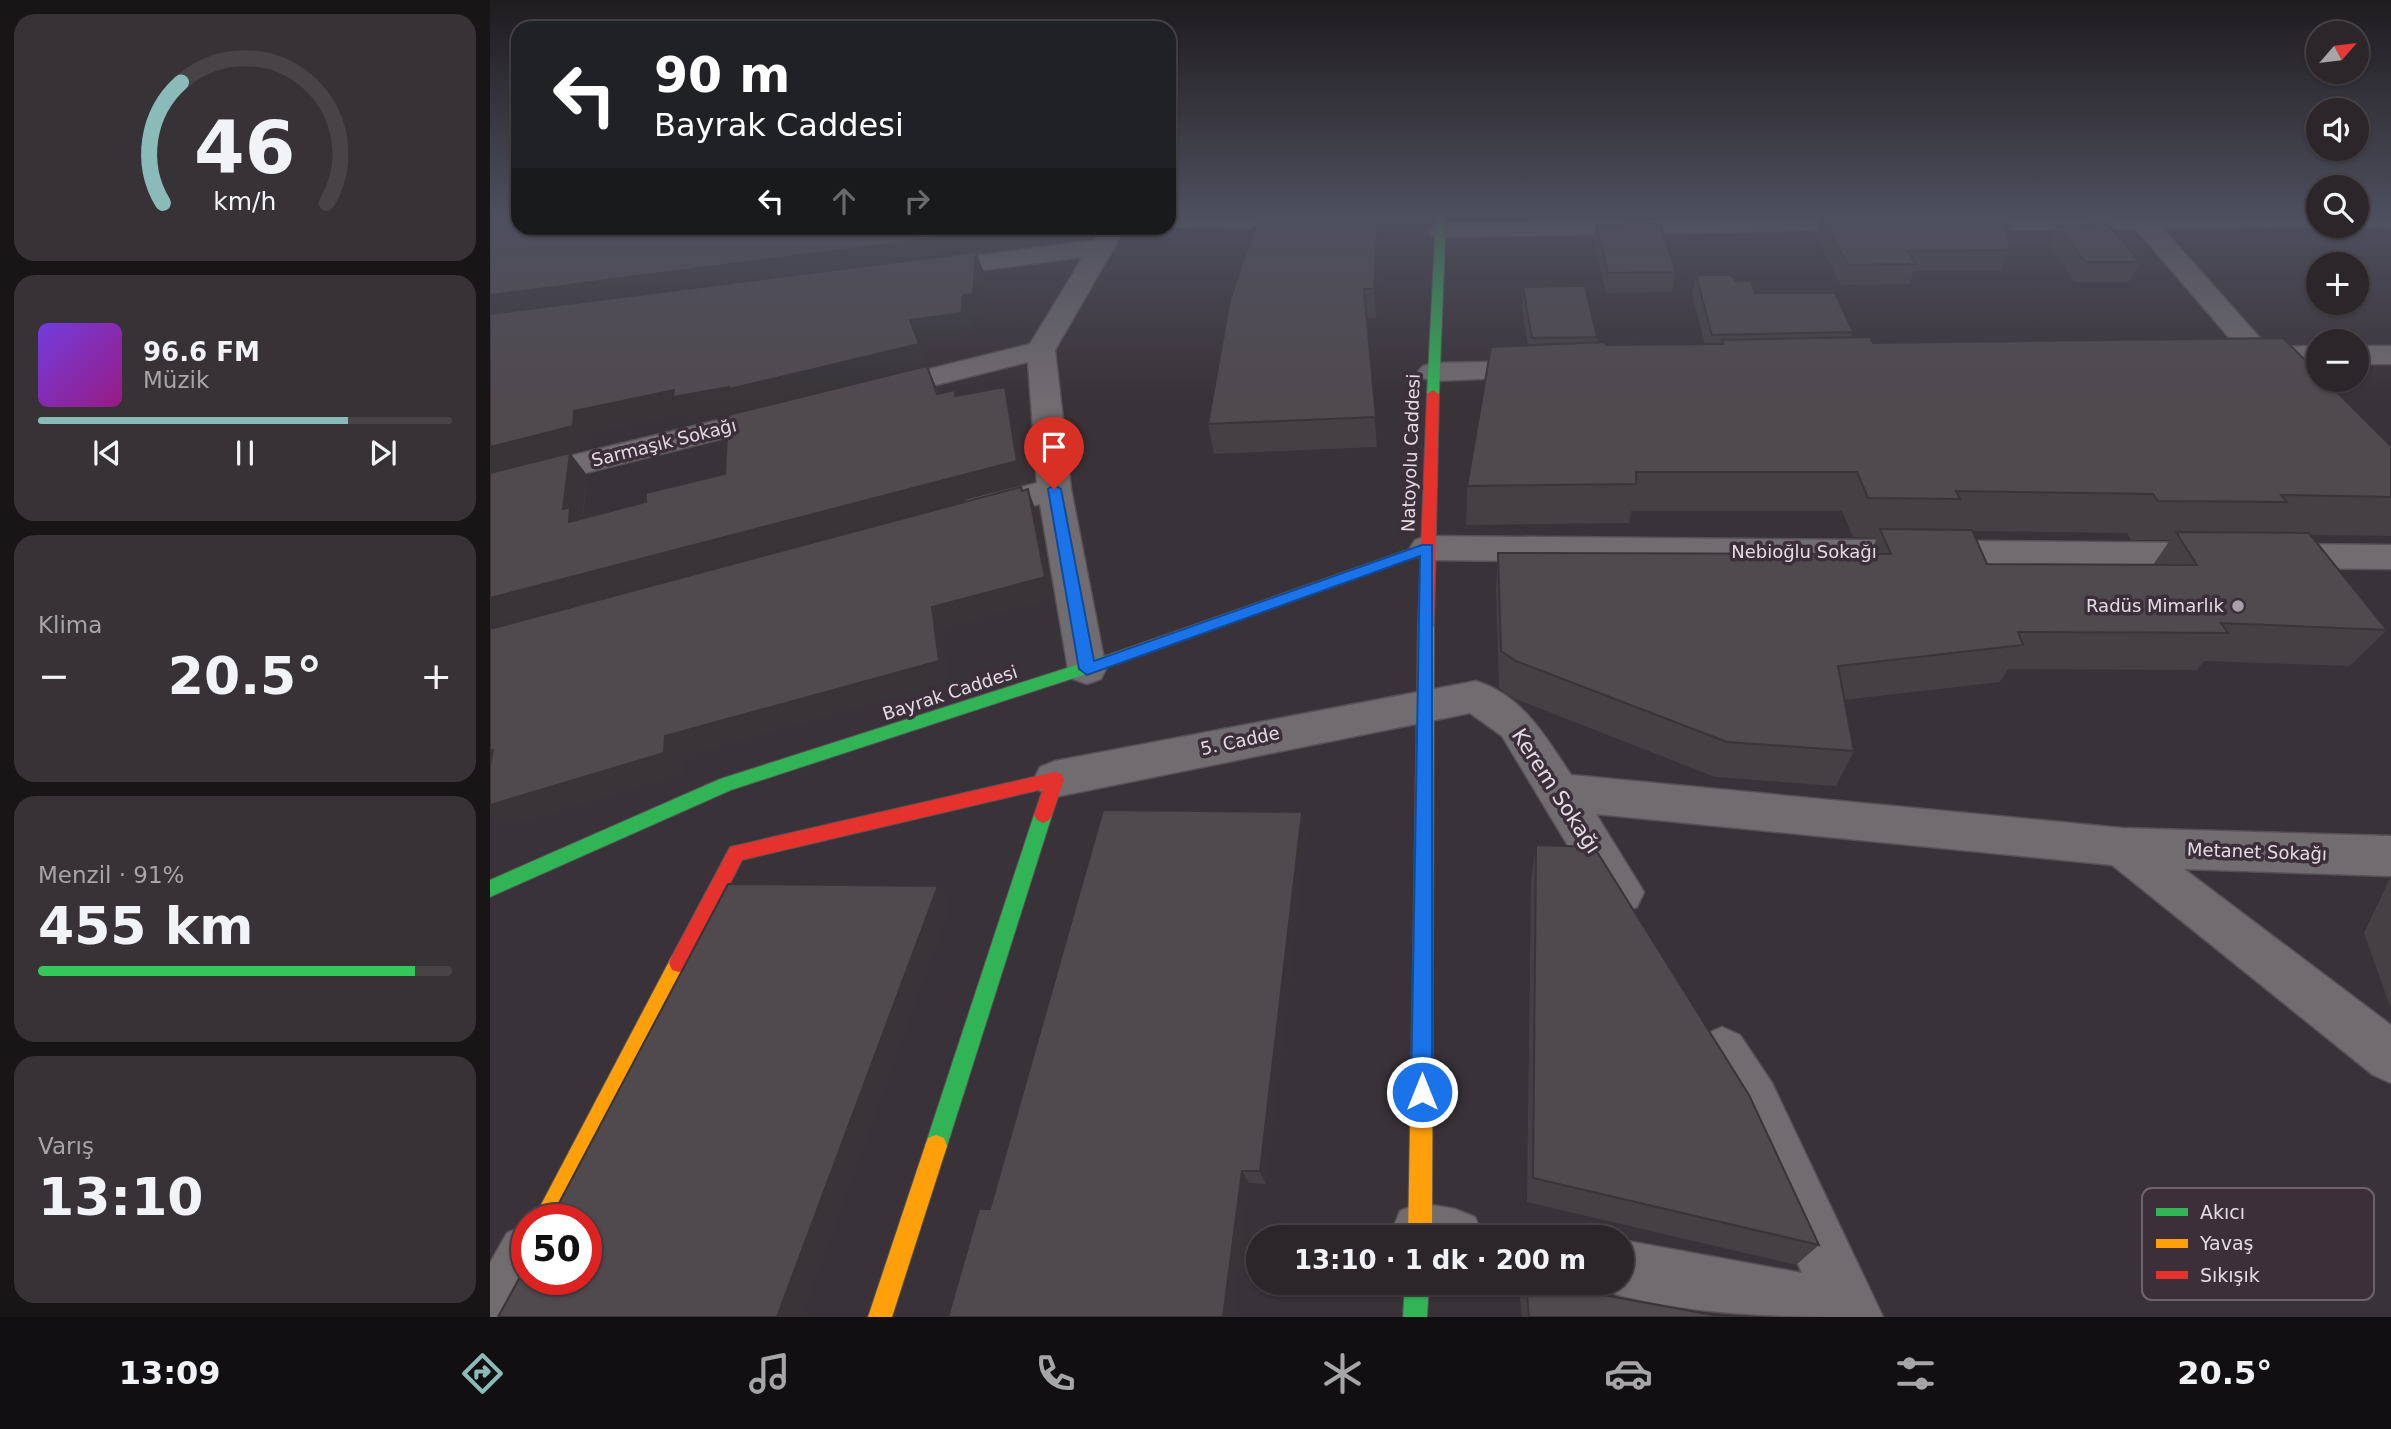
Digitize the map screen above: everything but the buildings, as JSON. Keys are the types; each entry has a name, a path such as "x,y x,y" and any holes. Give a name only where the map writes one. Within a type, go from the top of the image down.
{"street":[{"path":"1085,277 1041,350 1054,489 1087,669"},
{"name":"Natoyolu Caddesi","path":"1428,1225 1427,548 1437,277"},
{"path":"2192,277 2259,355 2296,393"},
{"path":"853,397 1041,350"},
{"path":"2217,356 2306,355"},
{"path":"2369,355 2391,355"},
{"path":"1433,372 1573,369"},
{"name":"Sarmaşık Sokağı","path":"490,486 799,410"},
{"path":"947,518 1054,489"},
{"name":"Nebioğlu Sokağı","path":"1427,548 2391,556"},
{"name":"Bayrak Caddesi","path":"490,889 726,784 1087,669 1427,548"},
{"name":"Kerem Sokağı","path":"1426,703 1476,696 1516,725 1645,930"},
{"name":"5. Cadde","path":"1055,779 1426,703"},
{"path":"552,1204 736,853 1055,779"},
{"path":"880,1317 1055,779"},
{"name":"Metanet Sokağı","path":"1558,792 2122,847 2391,856"},
{"path":"2122,847 2391,1057"},
{"path":"1703,1022 1754,1102 1851,1314"},
{"path":"1634,1271 1851,1314"},
{"path":"494,1317 511,1284"},
{"name":"Natoyolu Caddesi","path":"1415,1317 1419,1295"}],"traffic: fast":[{"path":"1433,394 1438,277"},
{"path":"1423,960 1426,626"},
{"path":"490,889 726,784 1117,658"},
{"path":"936,1146 1043,815"},
{"path":"1415,1317 1416,1295"}],"traffic: slow":[{"path":"1117,658 1427,548"},
{"path":"1420,1225 1423,960"},
{"path":"552,1204 679,963"},
{"path":"880,1317 936,1146"}],"traffic: jam":[{"path":"1426,626 1433,394"},
{"path":"679,963 736,853 1055,779 1043,815"}],"place":[{"name":"Radüs Mimarlık","path":"2238,606"}],"route":[{"path":"1054,489 1087,669 1427,548 1422,1092"}]}
